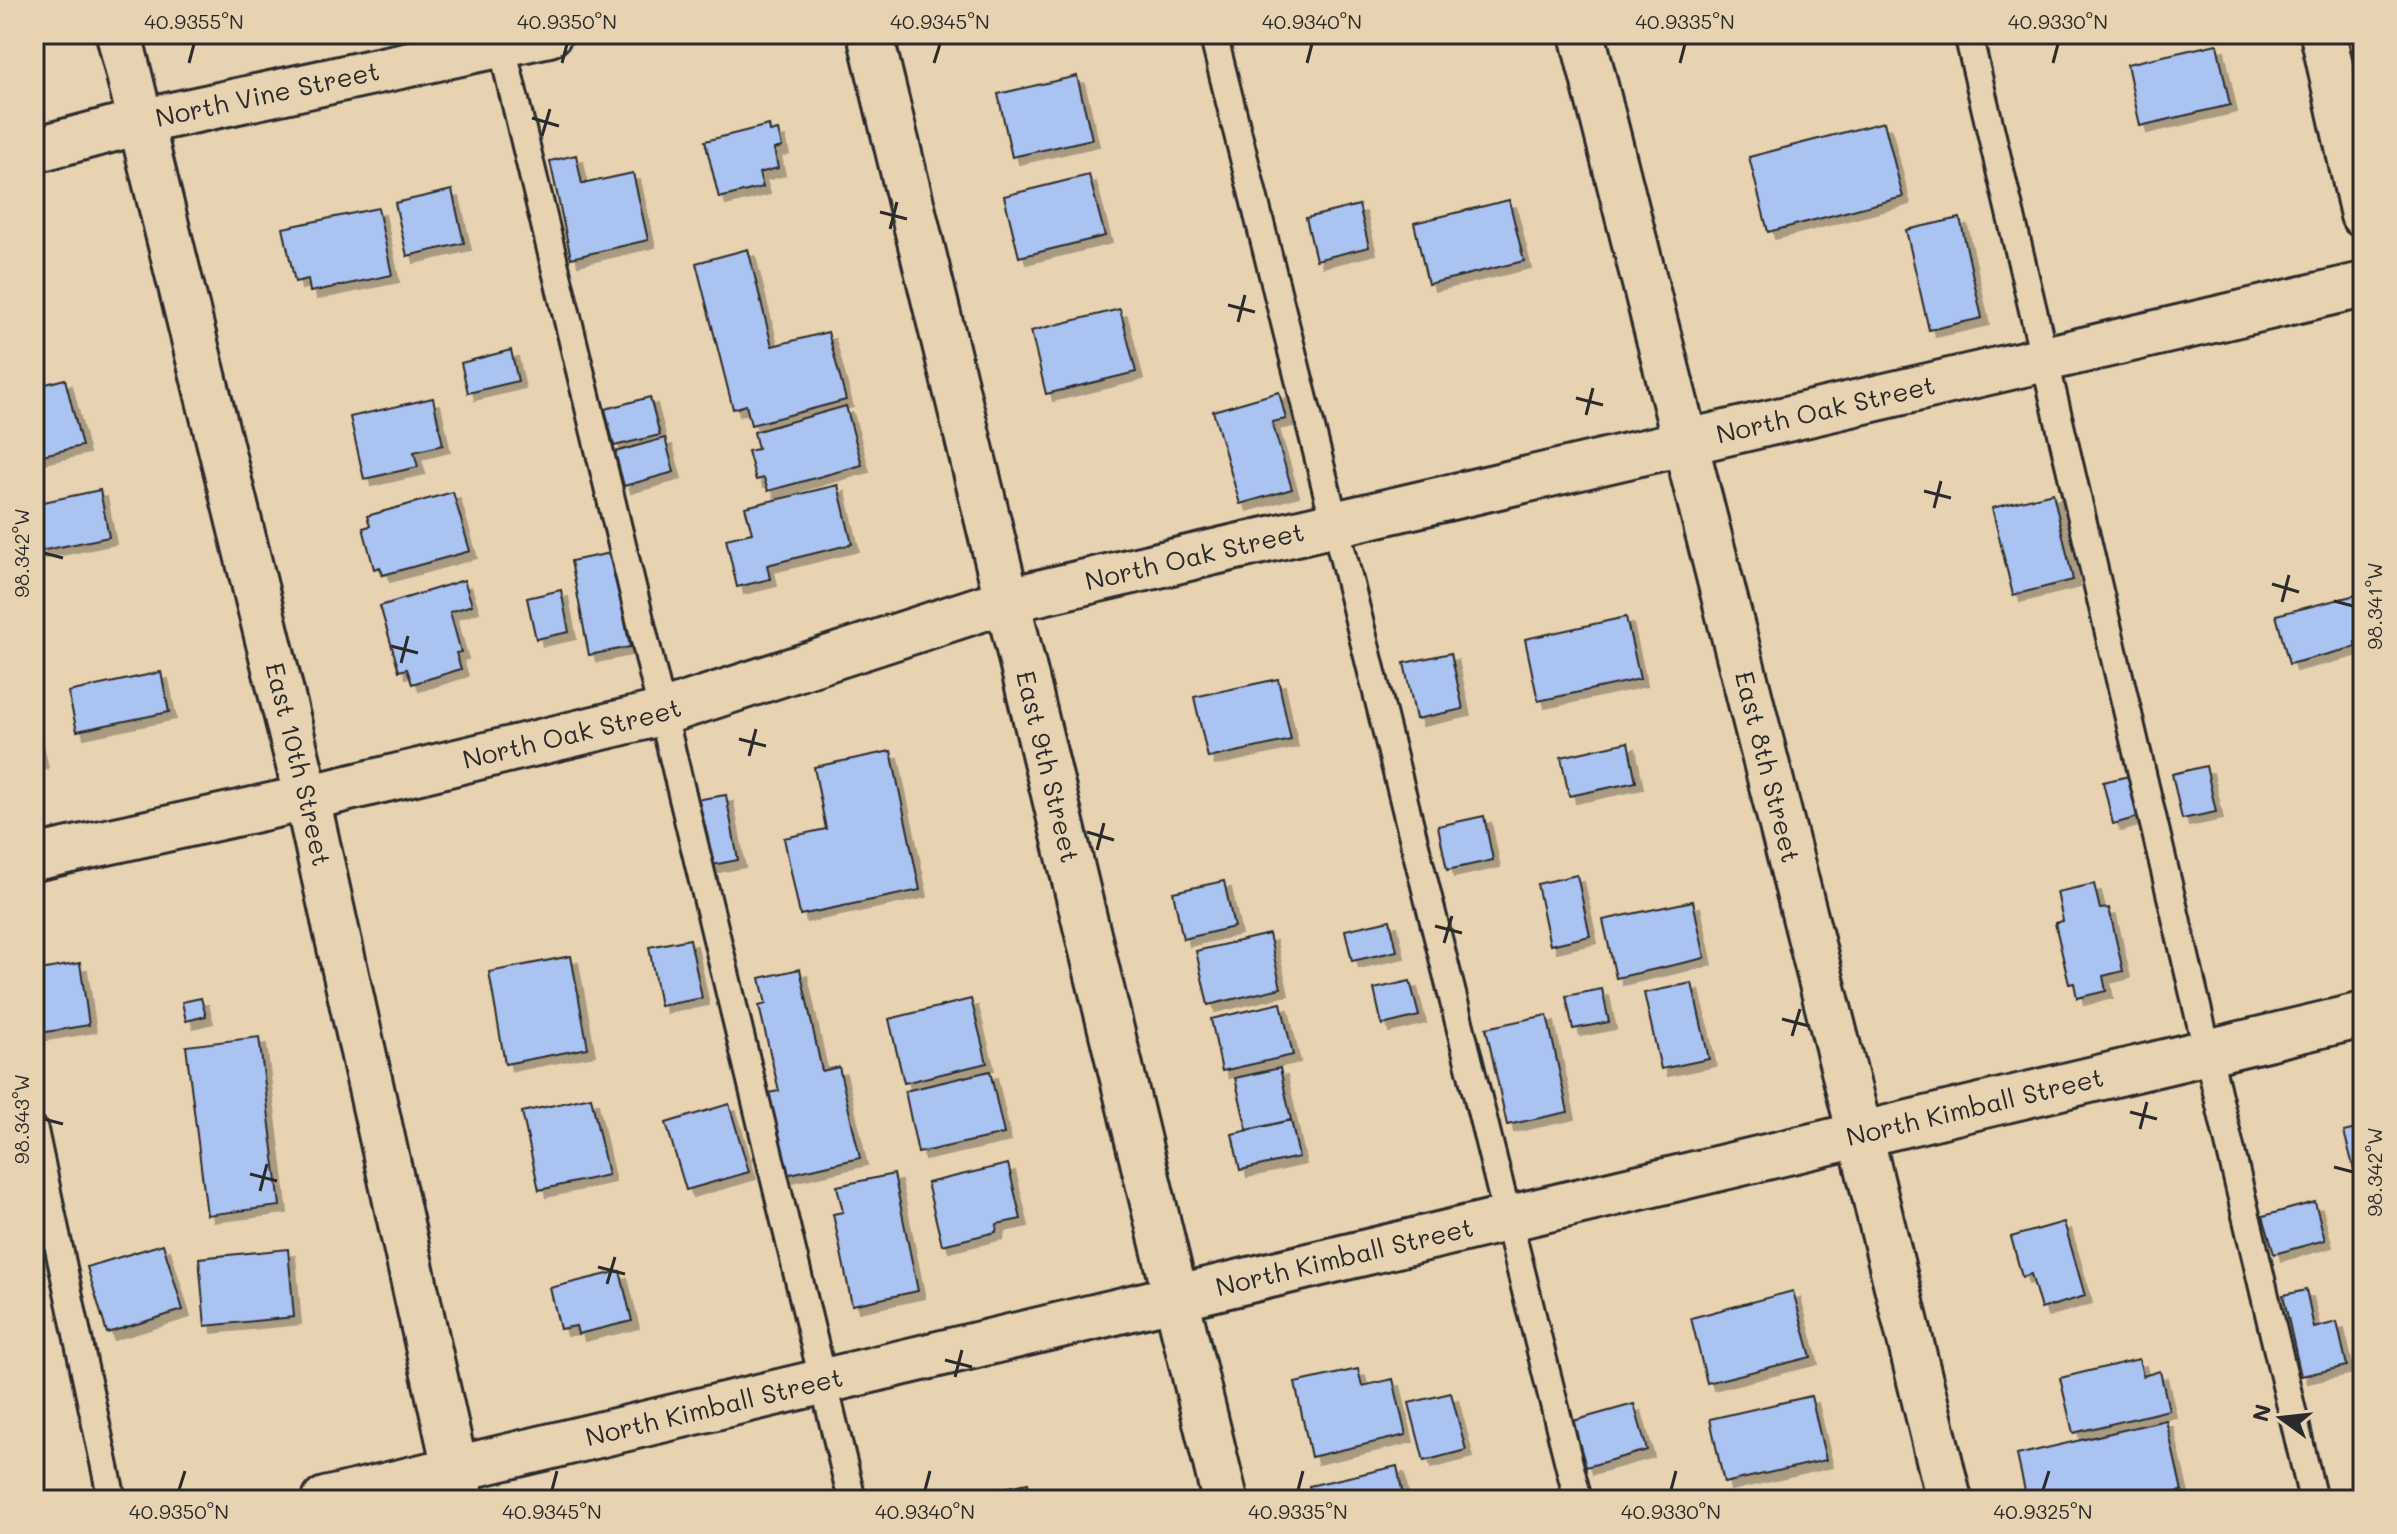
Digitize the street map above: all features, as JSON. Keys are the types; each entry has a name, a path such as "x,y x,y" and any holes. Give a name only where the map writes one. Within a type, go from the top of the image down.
{"street":[{"name":"East 10th Street","path":"119,34 307,798 458,1485"},
{"name":"North Vine Street","path":"34,150 140,122 501,39 549,34"},
{"name":"East 9th Street","path":"870,34 1225,1500"},
{"name":"East 8th Street","path":"1582,34 1860,1134 1949,1500"},
{"path":"2323,34 2363,215"},
{"name":"North Oak Street","path":"34,858 307,798 661,713 1008,600 2363,285"},
{"name":"North Kimball Street","path":"325,1500 458,1485 824,1381 2363,1015"}],"lane":[{"path":"1213,34 1578,1500"},
{"path":"1968,34 2313,1500"},
{"path":"501,39 852,1500"},
{"path":"34,1130 112,1500"}],"building":[{"path":"2217,44 2230,105 2140,126 2127,64"},
{"path":"1077,76 1092,139 1012,157 998,94"},
{"path":"1884,122 1903,197 1768,232 1749,157"},
{"path":"769,125 770,132 778,130 782,147 774,149 778,168 759,173 763,187 719,198 705,141"},
{"path":"576,155 582,184 633,173 648,240 571,258 550,161"},
{"path":"1089,175 1105,236 1019,257 1004,196"},
{"path":"452,190 464,243 407,256 395,203"},
{"path":"1509,200 1524,261 1428,284 1414,223"},
{"path":"1359,205 1369,247 1316,260 1306,218"},
{"path":"378,208 392,275 310,292 308,279 295,282 283,228"},
{"path":"1960,218 1982,318 1929,330 1906,230"},
{"path":"748,249 772,346 828,332 846,400 751,425 746,405 733,409 696,263"},
{"path":"1120,309 1136,372 1046,394 1031,331"},
{"path":"511,350 518,381 468,393 461,363"},
{"path":"65,379 82,446 34,457 34,387"},
{"path":"1279,392 1286,419 1272,422 1292,489 1240,504 1213,411"},
{"path":"650,397 660,435 614,446 605,409"},
{"path":"433,398 443,445 414,452 418,467 364,479 350,417"},
{"path":"846,406 862,465 768,491 764,478 756,480 748,451 758,449 754,432"},
{"path":"665,438 674,472 624,486 615,452"},
{"path":"838,485 852,544 767,565 770,579 737,587 726,539 752,533 745,507"},
{"path":"100,490 109,537 35,552 34,504"},
{"path":"453,492 470,551 383,575 380,567 374,569 363,528 370,526 367,516"},
{"path":"2053,493 2073,580 2013,595 1992,508"},
{"path":"611,553 630,647 589,655 571,561"},
{"path":"464,580 472,605 450,612 461,652 456,653 461,669 412,684 407,669 399,671 380,606"},
{"path":"561,590 569,632 536,639 527,598"},
{"path":"2356,595 2363,621 2363,641 2355,642 2356,647 2289,664 2276,615"},
{"path":"1626,617 1640,679 1538,701 1525,639"},
{"path":"1451,653 1463,709 1416,719 1404,663"},
{"path":"161,672 169,712 77,731 68,692"},
{"path":"1278,679 1291,740 1208,758 1194,697"},
{"path":"34,728 41,762 34,763"},
{"path":"1628,742 1636,782 1569,796 1561,757"},
{"path":"891,751 920,890 800,915 784,838 826,829 814,767"},
{"path":"2206,766 2216,812 2182,819 2172,774"},
{"path":"2129,776 2139,817 2113,824 2103,782"},
{"path":"726,795 738,860 707,866 695,800"},
{"path":"1484,816 1493,860 1447,870 1438,826"},
{"path":"1577,875 1590,936 1550,945 1537,884"},
{"path":"1224,881 1234,927 1183,939 1173,892"},
{"path":"2094,884 2100,909 2109,908 2123,971 2103,976 2106,991 2077,998 2074,983 2069,984 2055,923 2063,921 2057,892"},
{"path":"1693,901 1705,958 1616,978 1603,920"},
{"path":"1390,920 1397,951 1352,961 1345,930"},
{"path":"1269,934 1281,988 1208,1005 1196,951"},
{"path":"690,939 702,998 660,1006 649,947"},
{"path":"571,956 588,1048 505,1064 489,972"},
{"path":"80,963 89,1025 34,1034 34,971"},
{"path":"800,969 822,1071 839,1067 860,1158 786,1175 768,1093 779,1091 759,1006 766,1004 760,978"},
{"path":"1410,981 1419,1016 1382,1025 1374,989"},
{"path":"1692,983 1709,1059 1661,1069 1644,993"},
{"path":"1602,989 1609,1022 1573,1029 1566,996"},
{"path":"201,998 206,1016 186,1021 182,1002"},
{"path":"971,999 987,1063 904,1083 889,1019"},
{"path":"1281,1003 1293,1055 1222,1071 1211,1019"},
{"path":"1547,1015 1568,1112 1507,1125 1486,1028"},
{"path":"259,1037 280,1206 207,1215 186,1046"},
{"path":"1280,1068 1291,1120 1247,1130 1235,1078"},
{"path":"990,1071 1004,1134 918,1153 905,1091"},
{"path":"591,1097 608,1175 539,1190 522,1112"},
{"path":"729,1104 749,1172 686,1190 666,1123"},
{"path":"1291,1120 1299,1157 1240,1170 1232,1134"},
{"path":"2363,1127 2363,1203 2344,1132"},
{"path":"1008,1164 1021,1219 997,1224 996,1232 942,1245 927,1183"},
{"path":"894,1174 918,1291 852,1305 833,1214 843,1212 837,1186"},
{"path":"2315,1202 2325,1240 2274,1254 2263,1216"},
{"path":"2064,1222 2085,1296 2041,1309 2031,1274 2022,1277 2011,1237"},
{"path":"163,1244 183,1310 107,1333 87,1267"},
{"path":"288,1249 294,1317 205,1326 199,1258"},
{"path":"620,1271 632,1321 578,1334 576,1326 560,1329 550,1288"},
{"path":"2306,1290 2314,1328 2337,1322 2347,1366 2301,1376 2283,1295"},
{"path":"1793,1291 1811,1357 1707,1383 1691,1318"},
{"path":"2139,1359 2143,1376 2160,1371 2169,1410 2073,1433 2060,1378"},
{"path":"1358,1369 1362,1386 1393,1379 1406,1435 1311,1457 1295,1383"},
{"path":"1451,1393 1466,1450 1424,1461 1409,1403"},
{"path":"1811,1396 1826,1460 1724,1483 1710,1419"},
{"path":"1634,1404 1647,1450 1586,1467 1573,1421"},
{"path":"2166,1420 2182,1491 2143,1500 2100,1500 2099,1493 2068,1500 2027,1500 2017,1455"},
{"path":"1397,1466 1404,1500 1313,1500 1309,1486"},
{"path":"1028,1483 1031,1500 960,1500 959,1497"},
{"path":"1562,1489 1565,1500 1522,1500"}]}
